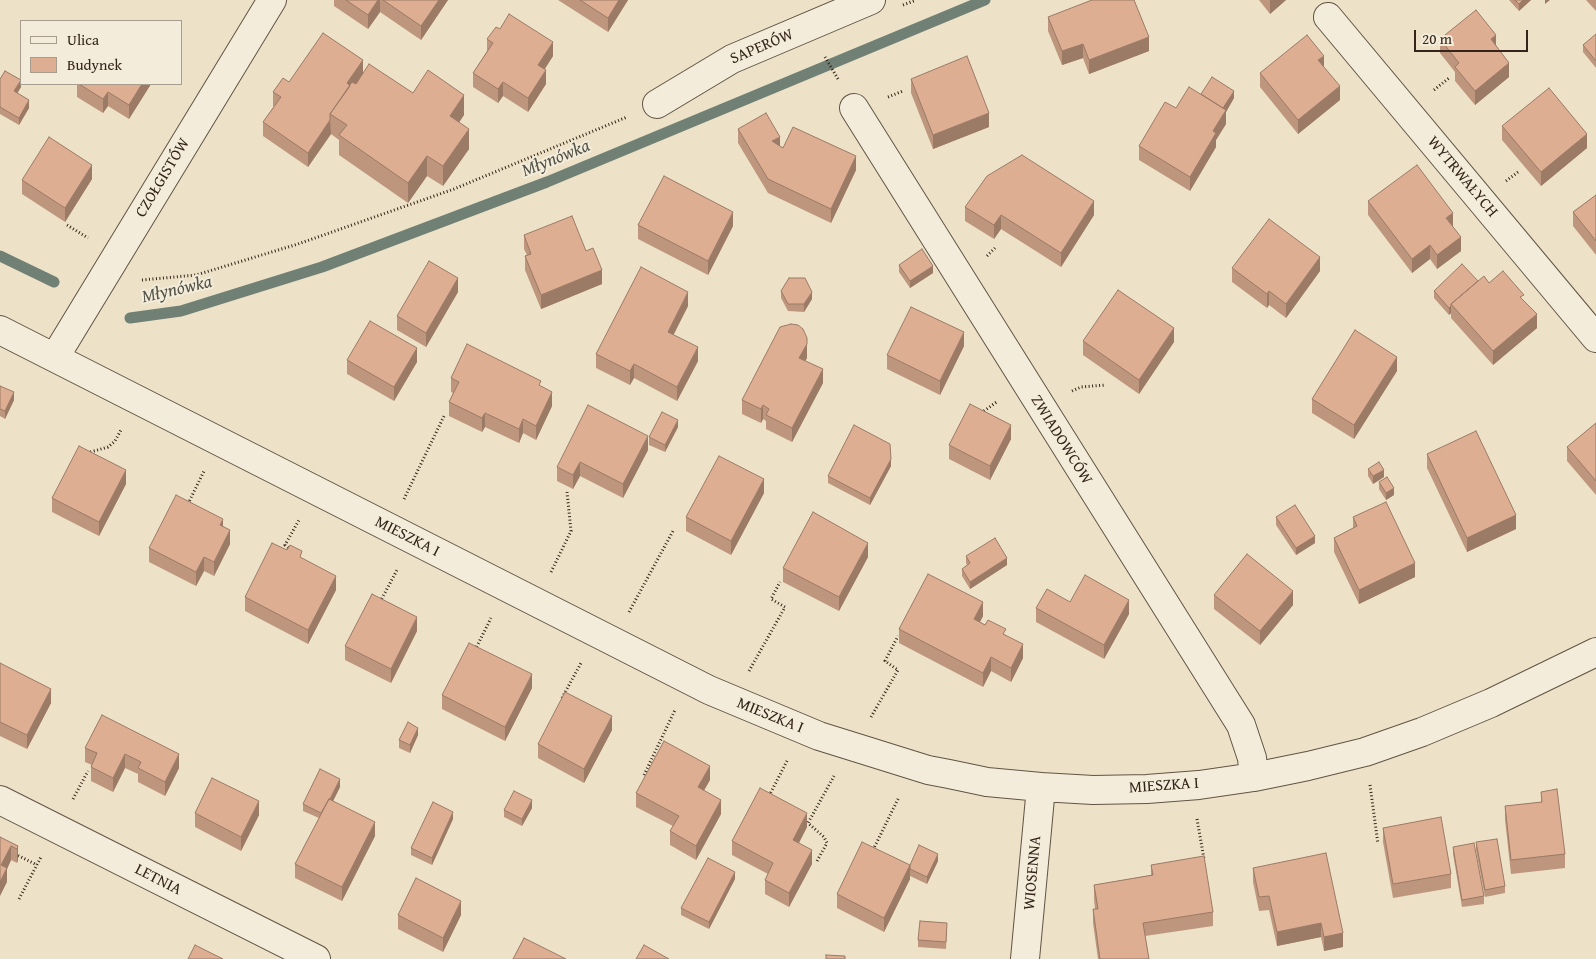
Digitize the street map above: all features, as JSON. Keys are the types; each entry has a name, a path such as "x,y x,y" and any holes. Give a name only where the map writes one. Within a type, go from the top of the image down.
{"street":[{"name":"CZOŁGISTÓW","path":"61,346 272,0"},
{"name":"SAPERÓW","path":"658,104 732,59 871,0"},
{"name":"WYTRWAŁYCH","path":"1328,16 1596,338"},
{"name":"ZWIADOWCÓW","path":"848,97 1241,725 1252,758 1254,777"},
{"name":"MIESZKA I","path":"0,330 61,346 390,528 709,690 819,736 928,770 987,782 1093,790 1147,790 1254,777 1308,766 1364,752 1422,732 1499,699 1596,652"},
{"name":"WIOSENNA","path":"1025,959 1041,787"},
{"name":"LETNIA","path":"0,800 316,959"}],"path":[{"path":"823,54 848,97"},
{"path":"139,280 196,275 298,244 454,189 658,104"},
{"path":"390,528 444,416"},
{"path":"82,455 108,447 115,441 122,428"},
{"path":"188,504 208,464"},
{"path":"536,603 571,531 567,492"},
{"path":"292,551 285,545 300,518"},
{"path":"614,642 673,531"},
{"path":"379,604 399,567"},
{"path":"745,679 784,607 771,599 780,582"},
{"path":"474,653 493,615"},
{"path":"867,725 898,670 885,661 898,636"},
{"path":"562,698 582,661"},
{"path":"644,775 676,709"},
{"path":"768,799 792,752"},
{"path":"817,861 827,843 824,837 808,822 838,768"},
{"path":"1369,778 1378,844"},
{"path":"871,852 903,789"},
{"path":"1195,810 1204,860"},
{"path":"7,850 37,865"},
{"path":"20,899 44,854"}],"building":[{"path":"346,0 378,0 368,15"},
{"path":"383,0 439,0 421,26"},
{"path":"580,0 619,0 608,18"},
{"path":"1092,0 1134,0 1149,37 1089,60 1083,44 1062,51 1048,17"},
{"path":"1515,0 1523,0 1519,4"},
{"path":"1476,10 1496,35 1491,39 1509,63 1475,91 1455,67 1459,63 1440,39"},
{"path":"509,14 553,42 538,65 546,70 528,98 503,82 498,89 473,73 493,43 487,39 496,27 500,29"},
{"path":"323,33 363,60 347,83 350,86 330,114 330,120 308,153 263,122 281,97 273,92 283,78 289,82"},
{"path":"1596,34 1596,61 1583,45"},
{"path":"1307,35 1324,56 1318,60 1340,86 1298,120 1260,73"},
{"path":"967,56 989,113 933,135 911,79"},
{"path":"369,64 413,93 428,70 464,95 450,116 469,129 443,166 427,156 408,183 339,135 347,125 330,114 352,82 356,84"},
{"path":"5,71 20,79 14,91 29,100 19,118 0,107 0,79"},
{"path":"1212,77 1234,91 1223,108 1201,94"},
{"path":"81,85 141,85 129,105 108,92 103,99"},
{"path":"1189,87 1226,110 1213,131 1216,133 1190,177 1139,146 1165,102 1176,108"},
{"path":"1549,88 1587,134 1541,172 1502,126"},
{"path":"766,113 780,137 772,141 783,148 793,127 856,156 831,209 768,179 738,129"},
{"path":"49,137 92,165 65,208 22,180"},
{"path":"1022,155 1094,201 1061,253 1001,215 994,225 965,207 987,176"},
{"path":"1417,165 1453,213 1446,218 1461,237 1437,255 1430,245 1412,259 1368,201"},
{"path":"664,176 733,212 708,261 638,225"},
{"path":"1596,195 1596,241 1573,212"},
{"path":"572,216 586,251 593,248 602,270 541,295 525,256 531,254 524,235"},
{"path":"1269,219 1320,257 1286,304 1269,291 1267,294 1232,268"},
{"path":"922,249 933,266 910,281 899,265"},
{"path":"429,261 458,278 426,333 397,316"},
{"path":"1462,264 1478,281 1451,304 1449,308 1434,291"},
{"path":"641,267 688,292 668,332 698,347 677,387 634,364 630,371 596,354"},
{"path":"1503,271 1524,295 1520,297 1537,314 1493,351 1451,304 1484,276 1489,283"},
{"path":"789,278 805,278 812,292 804,304 788,304 781,291"},
{"path":"1118,290 1174,328 1139,380 1083,341"},
{"path":"911,307 964,332 940,381 887,355"},
{"path":"370,321 417,348 394,387 347,360"},
{"path":"791,324 798,325 803,329 807,338 807,344 799,358 823,369 792,428 766,415 769,409 763,405 761,409 742,400 780,327"},
{"path":"1355,330 1397,357 1354,425 1312,399"},
{"path":"467,344 541,381 539,385 552,392 536,426 523,419 519,429 485,413 482,418 449,402 459,382 451,378"},
{"path":"0,386 14,392 5,411 0,409"},
{"path":"970,404 1011,425 990,466 949,445"},
{"path":"588,405 648,436 623,484 580,462 573,475 557,467"},
{"path":"662,412 678,420 665,445 649,437"},
{"path":"1596,423 1596,481 1567,447"},
{"path":"854,425 890,444 891,459 870,498 828,476"},
{"path":"1476,431 1516,515 1467,538 1427,454"},
{"path":"79,446 126,470 99,522 52,498"},
{"path":"719,456 764,479 731,541 686,517"},
{"path":"1379,462 1384,470 1373,476 1368,469"},
{"path":"1387,477 1394,488 1386,493 1379,482"},
{"path":"176,495 223,519 220,525 230,530 214,562 204,557 196,572 149,548"},
{"path":"1386,502 1415,563 1359,590 1334,538 1357,526 1353,517"},
{"path":"1295,505 1315,536 1296,548 1276,517"},
{"path":"813,512 868,543 839,597 783,568"},
{"path":"995,538 1007,558 970,582 962,569 970,563 966,556"},
{"path":"272,543 287,550 290,545 302,551 300,557 336,576 308,630 245,597"},
{"path":"1247,554 1293,591 1260,631 1214,595"},
{"path":"928,574 983,602 974,619 985,625 988,620 1006,629 1003,634 1023,644 1011,668 991,657 983,673 899,629"},
{"path":"1085,575 1129,600 1104,645 1036,608 1047,589 1070,602"},
{"path":"372,594 417,617 391,669 345,646"},
{"path":"469,643 532,674 505,727 442,695"},
{"path":"0,663 51,689 27,735 0,722"},
{"path":"565,692 612,716 584,769 538,744"},
{"path":"102,715 179,754 165,782 138,768 141,762 125,754 113,778 91,767 97,753 85,748"},
{"path":"408,722 418,728 410,745 399,740"},
{"path":"664,741 710,766 698,787 721,800 696,846 670,831 679,816 636,793"},
{"path":"320,769 340,779 321,813 303,804"},
{"path":"212,778 259,801 241,837 195,813"},
{"path":"760,788 807,813 793,840 812,850 789,893 765,880 773,863 732,841"},
{"path":"1557,789 1565,854 1511,860 1505,806 1542,802 1541,792"},
{"path":"514,791 532,800 522,819 504,810"},
{"path":"329,799 375,822 342,887 295,864"},
{"path":"433,802 453,812 432,858 411,848"},
{"path":"1441,817 1451,874 1393,884 1383,828"},
{"path":"0,837 18,846 17,849 11,846 1,865 7,868 0,882"},
{"path":"1497,839 1505,886 1485,890 1476,842"},
{"path":"862,842 910,865 884,918 837,894"},
{"path":"1474,843 1484,896 1462,900 1453,847"},
{"path":"919,845 938,854 927,877 910,869"},
{"path":"1326,853 1343,933 1324,937 1321,923 1277,932 1269,896 1259,897 1253,868"},
{"path":"1204,856 1213,912 1143,923 1149,959 1100,959 1093,909 1098,909 1094,885 1153,875 1151,865"},
{"path":"708,858 735,872 709,922 681,908"},
{"path":"416,878 461,901 443,938 398,915"},
{"path":"920,921 947,923 946,942 918,940"},
{"path":"524,938 566,959 513,959"},
{"path":"195,945 223,959 188,959"},
{"path":"644,945 669,959 636,959"},
{"path":"826,955 845,956 845,959 826,959"}],"waterway":[{"name":"Młynówka","path":"130,318 181,311 322,267 547,182 985,0"},
{"name":"Młynówka","path":"0,256 54,282"}]}
